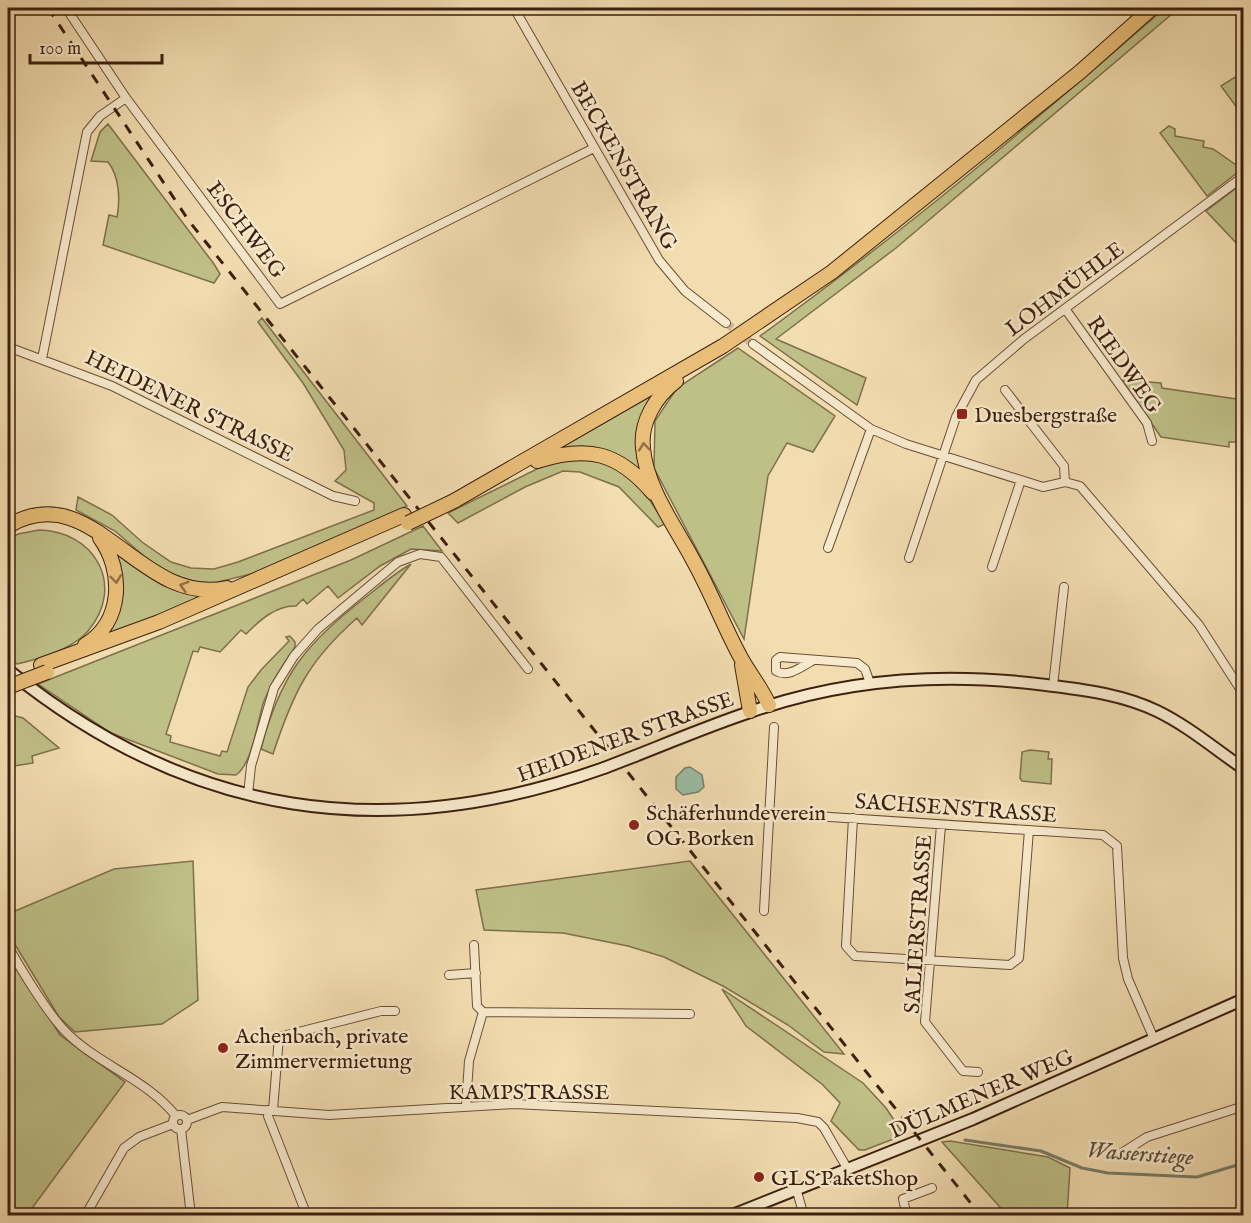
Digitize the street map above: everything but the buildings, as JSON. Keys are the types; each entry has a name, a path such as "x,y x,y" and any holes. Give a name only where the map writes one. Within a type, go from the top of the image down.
{"highway":[{"path":"452,497 612,406 741,326 828,264 1072,69 1141,8"},
{"path":"770,705 741,657 699,571 661,502 642,447 647,417 669,387 723,346 832,272 1080,72 1152,8"},
{"path":"8,677 44,669 150,635 406,519 510,470 723,346"},
{"path":"510,470 560,454 595,453 616,460 634,472 661,502"},
{"path":"8,526 32,514 61,514 92,527 133,559 182,587 217,590 261,578"},
{"path":"8,687 44,669 406,519"},
{"path":"44,669 89,642 110,618 118,588 115,567 110,551 92,527"},
{"path":"741,657 750,711"}],"main road":[{"name":"HEIDENER STRASSE","path":"8,670 63,713 138,756 186,776 248,795 348,811 423,810 521,795 604,768 770,705 870,683 947,678 1008,680 1111,695 1157,711 1244,769"},
{"name":"DÜLMENER WEG","path":"730,1215 973,1119 1244,999"}],"street":[{"name":"ESCHWEG","path":"66,8 126,98 280,304 594,148"},
{"name":"BECKENSTRANG","path":"514,8 669,275 684,291 726,323"},
{"path":"42,359 87,132 100,116 126,98"},
{"name":"LOHMÜHLE","path":"909,558 956,417 976,380 1244,176"},
{"name":"RIEDWEG","path":"1066,310 1147,423 1152,441"},
{"path":"753,344 871,429 942,456 1047,488 1065,482 1083,488 1167,584 1198,625 1244,695"},
{"name":"HEIDENER STRASSE","path":"8,347 112,386 333,496 355,501"},
{"path":"1005,390 1064,465 1065,482"},
{"path":"828,548 871,429"},
{"path":"992,567 1021,480"},
{"path":"248,795 251,766 274,688 294,656 318,629 398,562 420,554 441,557 528,669"},
{"path":"1053,686 1064,587"},
{"path":"812,661 857,663 865,669 870,683"},
{"path":"764,911 774,727"},
{"name":"SACHSENSTRASSE","path":"770,813 1103,835 1117,846 1119,915 1128,979 1154,1039"},
{"path":"853,818 846,946 855,956 1010,965 1019,958 1029,830"},
{"name":"SALIERSTRASSE","path":"941,825 925,1022 963,1071 978,1072"},
{"path":"474,945 477,1006 483,1012 690,1014"},
{"path":"9,950 64,1030 123,1076 152,1093 182,1129 191,1215"},
{"path":"449,975 476,973"},
{"path":"307,1215 268,1116 271,1110 279,1037 381,1011 395,1011"},
{"path":"466,1106 469,1061 483,1012"},
{"name":"KAMPSTRASSE","path":"187,1120 222,1107 329,1115 514,1104 797,1118 818,1122 824,1128 847,1168"},
{"path":"1117,1156 1147,1137 1244,1106"},
{"path":"85,1215 124,1148 139,1137 182,1115 187,1120 186,1127 182,1129"},
{"path":"796,1188 804,1215"},
{"path":"907,1215 903,1199 932,1188"}],"green space":[{"path":"1165,8 1179,8 896,248 776,339 866,378 857,405 760,336 864,258 966,176"},
{"path":"1243,72 1243,116 1221,86"},
{"path":"108,124 214,264 220,274 214,283 103,245 109,215 117,217 118,189 115,175 108,162 91,161 100,132"},
{"path":"1169,126 1175,129 1175,136 1204,141 1203,147 1213,149 1242,169 1207,196 1160,133"},
{"path":"1243,183 1243,250 1206,211"},
{"path":"262,318 407,506 259,572 214,583 191,582 159,569 115,531 76,510 78,497 112,515 142,542 171,562 191,568 214,569 238,562 374,510 374,503 335,481 346,470 344,450 303,383 258,322"},
{"path":"738,348 835,416 813,452 787,443 768,476 744,639 654,468 655,421 677,388"},
{"path":"1122,380 1161,383 1162,388 1243,400 1243,442 1229,442 1229,447 1161,437"},
{"path":"651,396 643,473 565,449 564,446"},
{"path":"579,458 596,461 622,471 640,487 665,524 658,527 619,487 580,472 563,471 525,487 458,523 448,513 551,462"},
{"path":"423,526 442,551 411,549 380,566 338,598 328,586 307,604 303,599 296,606 282,608 268,615 246,634 241,630 220,652 200,647 198,652 193,651 166,734 171,736 170,742 220,756 222,751 227,752 248,687 289,641 286,637 290,636 295,642 295,647 267,694 247,761 236,775 218,774 111,733 38,684 351,560"},
{"path":"39,530 59,533 76,540 89,551 99,564 104,580 104,596 99,614 81,638 55,653 17,664 8,655 8,541 18,534"},
{"path":"112,547 145,574 168,588 194,595 209,596 108,636 121,603 123,584"},
{"path":"411,564 362,625 357,618 326,649 304,679 295,696 273,754 261,749 277,700 298,662 311,646 345,614"},
{"path":"8,714 23,718 59,748 32,756 33,763 8,767"},
{"path":"1030,750 1049,752 1048,759 1052,759 1051,784 1022,781 1020,778 1022,752"},
{"path":"193,861 198,1000 162,1024 75,1032 59,1017 8,933 8,914 114,869"},
{"path":"690,861 844,1054 824,1052 788,1025 723,986 664,957 628,946 563,933 484,930 476,890"},
{"path":"8,956 60,1035 125,1082 27,1215 8,1216"},
{"path":"722,989 863,1083 886,1108 904,1135 865,1150 859,1150 831,1121 840,1103 823,1085 746,1026"},
{"path":"950,1141 1048,1157 1070,1168 1067,1215 1007,1215 942,1142"}],"shaded area":[{"path":"690,767 702,775 704,787 698,792 683,795 676,789 676,777 685,768"}],"waterway":[{"name":"Wasserstiege","path":"965,1140 1041,1151 1082,1168 1108,1173 1197,1177 1244,1163"}],"tunnel":[{"path":"726,323 753,344"}],"railway":[{"path":"48,8 189,221 981,1216"}],"place":[{"name":"Duesbergstraße","path":"962,414"},
{"name":"Schäferhundeverein OG Borken","path":"634,825"},
{"name":"Achenbach, private Zimmervermietung","path":"223,1048"},
{"name":"GLS PaketShop","path":"759,1177"}]}
